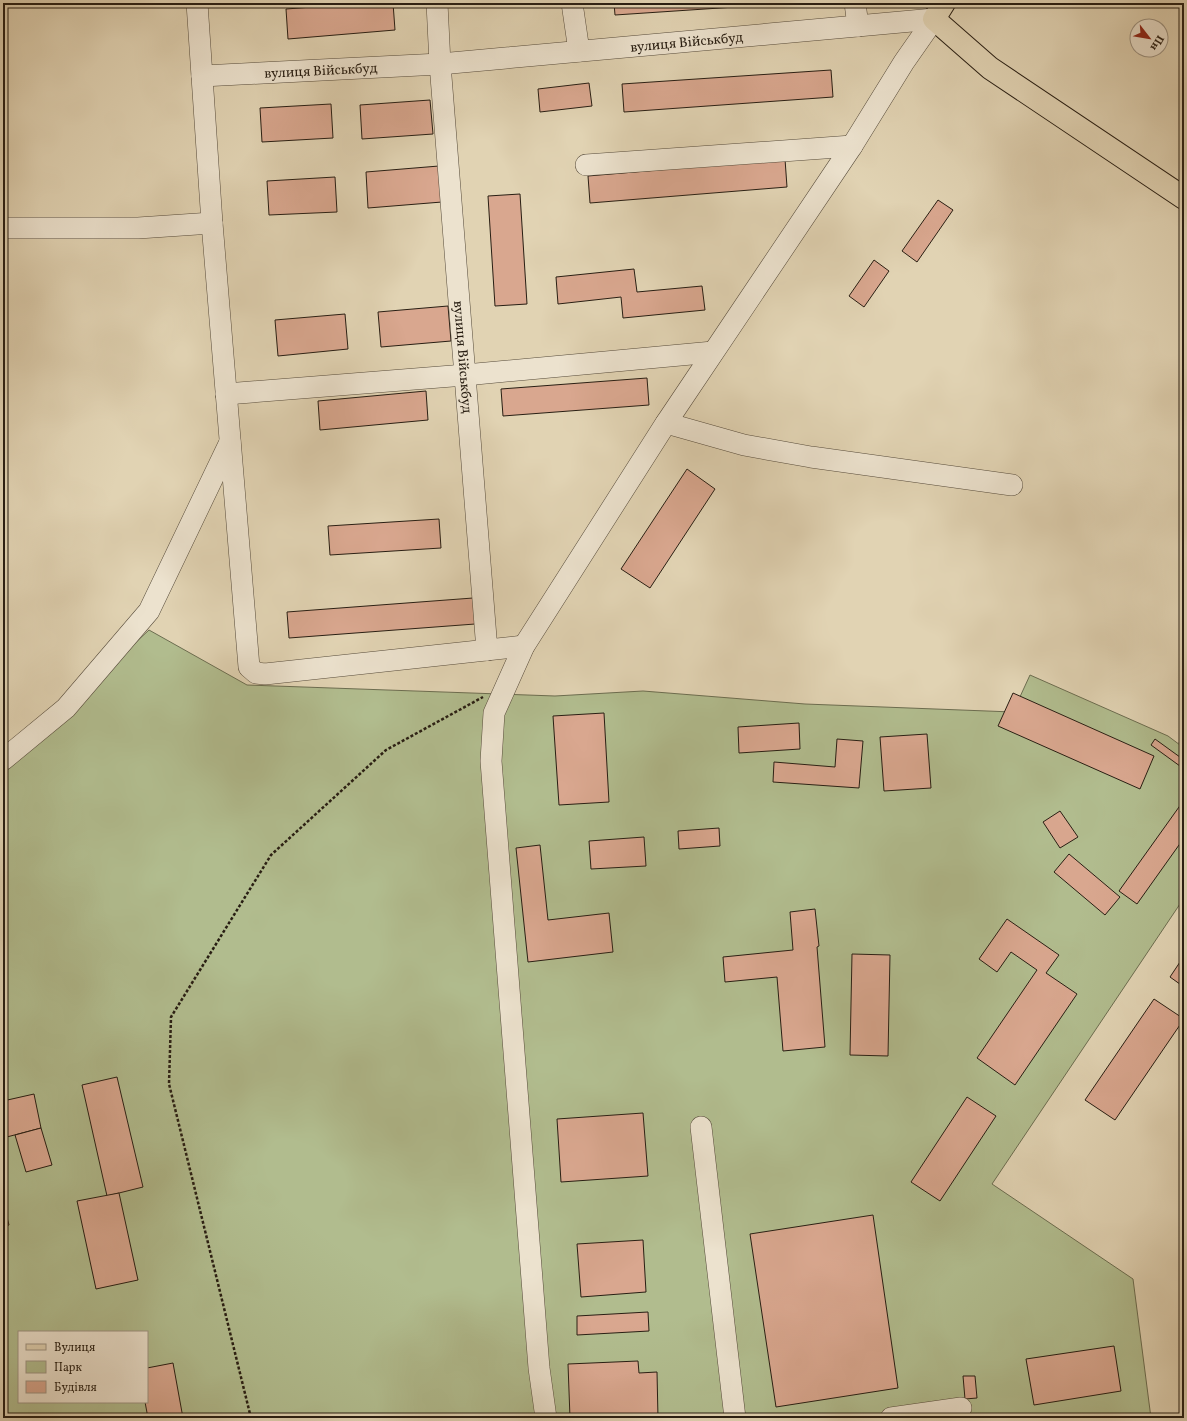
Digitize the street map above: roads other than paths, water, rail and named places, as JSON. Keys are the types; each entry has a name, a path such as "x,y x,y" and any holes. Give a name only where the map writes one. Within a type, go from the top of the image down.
{"main road":[{"path":"939,11 990,68 1184,198"}],"street":[{"path":"196,3 212,223 249,667 256,673 265,674 524,646"},
{"name":"вулиця Військбуд","path":"437,3 440,64 487,650"},
{"path":"572,3 579,51"},
{"path":"855,3 858,26"},
{"path":"546,1418 539,1368 491,761 494,713 524,646 666,423 852,146 904,62 939,11"},
{"name":"вулиця Військбуд","path":"202,76 440,64 858,26 939,11"},
{"path":"586,165 852,146"},
{"path":"3,228 138,228 212,223"},
{"path":"226,394 465,375 713,352"},
{"path":"666,423 744,445 811,457 1012,485"},
{"path":"3,760 66,708 149,611 230,442"},
{"path":"701,1127 735,1418"},
{"path":"891,1418 961,1408"}]}
